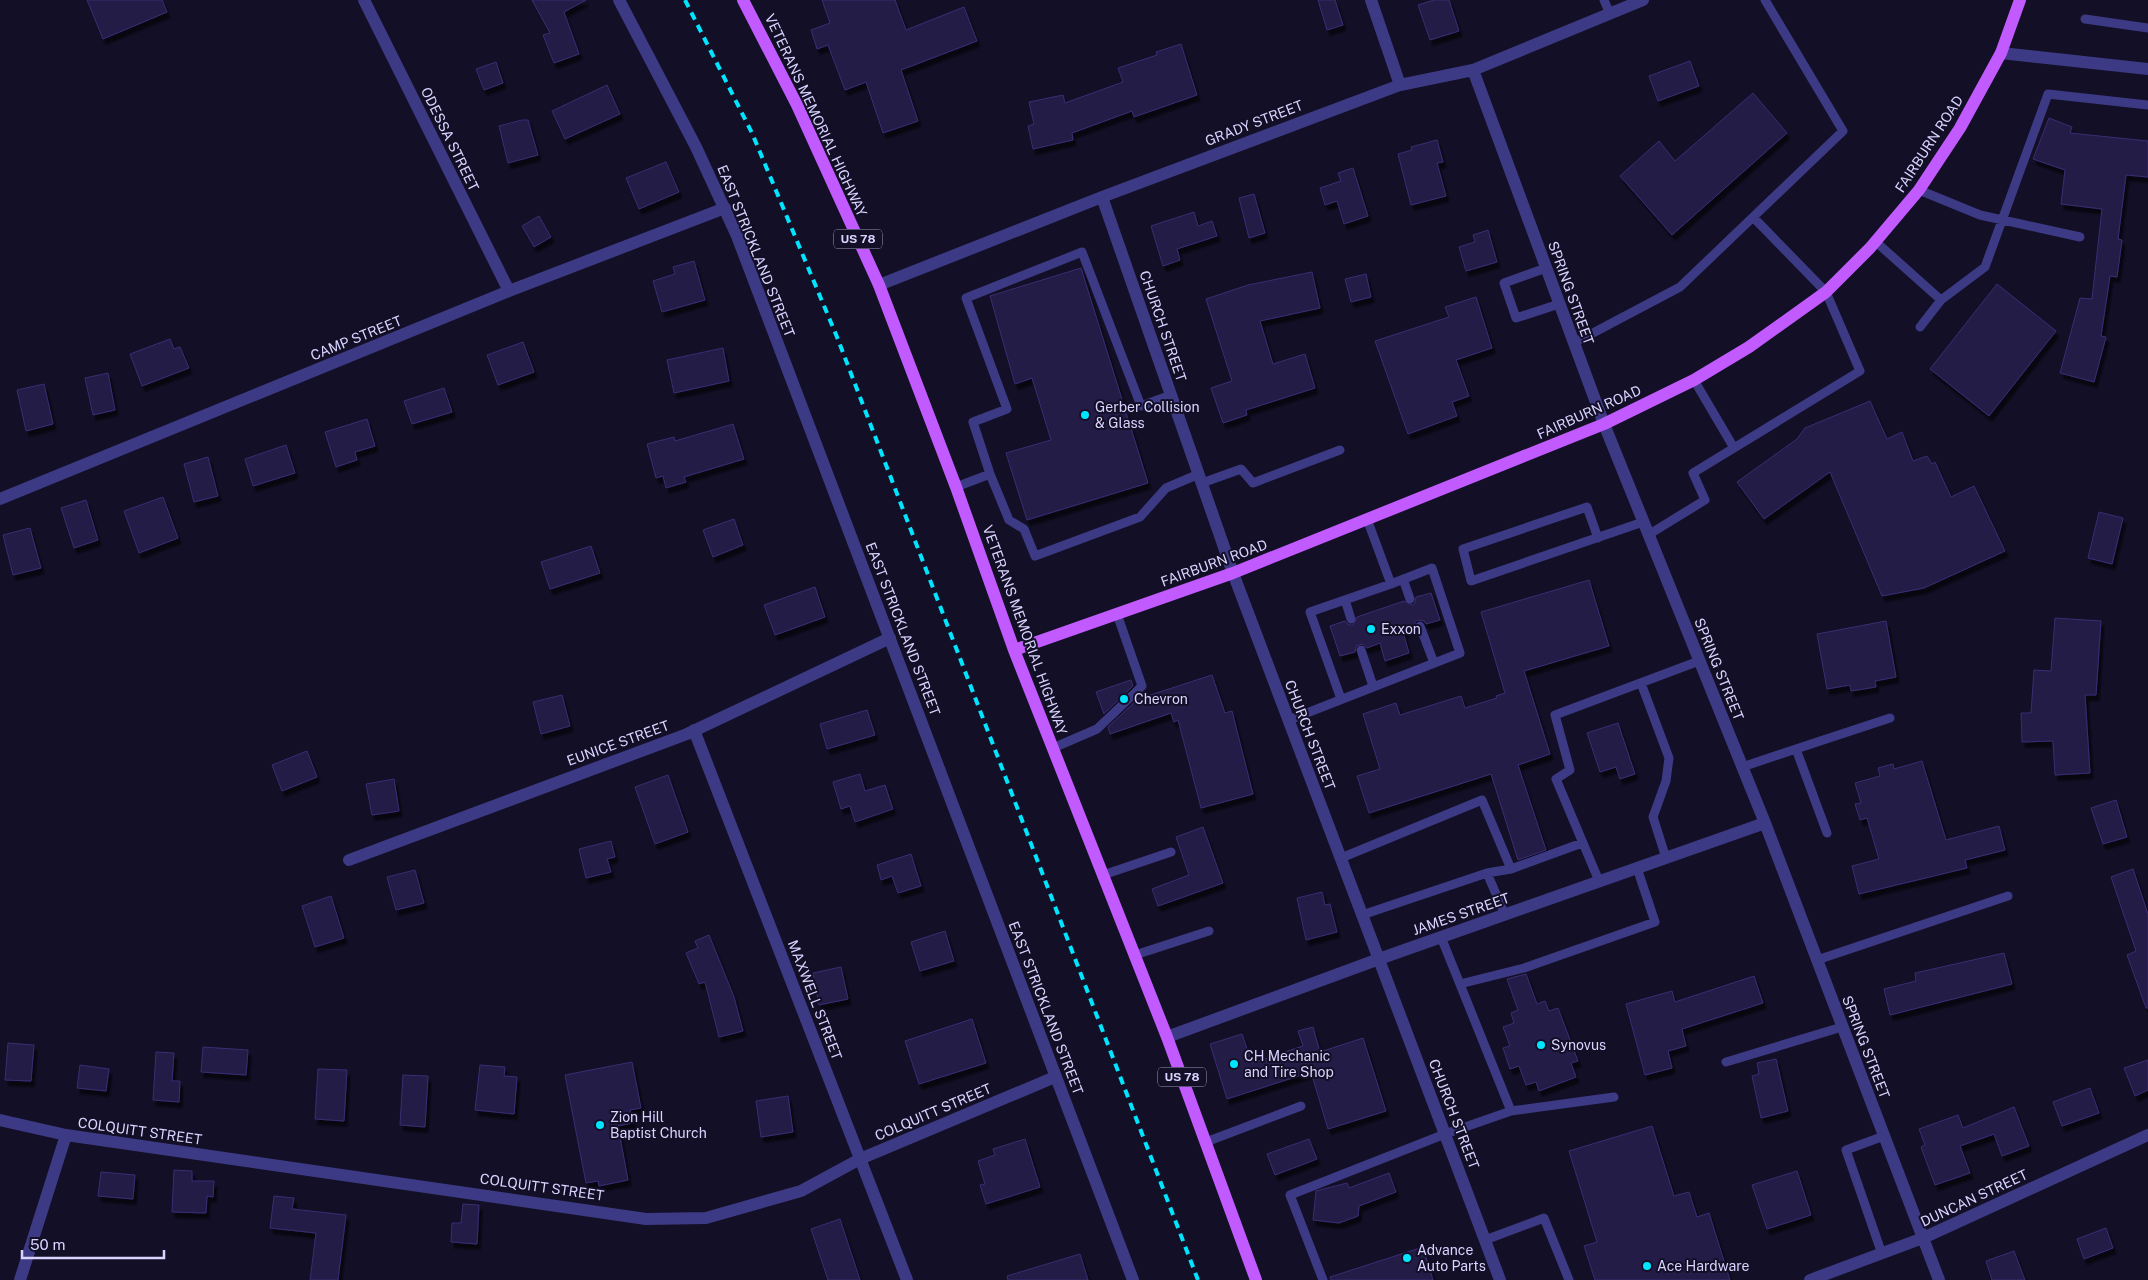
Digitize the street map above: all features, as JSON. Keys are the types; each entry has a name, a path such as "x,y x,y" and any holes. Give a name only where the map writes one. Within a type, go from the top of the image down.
{"main road":[{"name":"VETERANS MEMORIAL HIGHWAY","path":"743,0 798,105 879,285 956,487 1014,650 1167,1037 1256,1280"},
{"name":"FAIRBURN ROAD","path":"1014,650 1233,573 1604,424 1694,380 1749,347 1826,292 1876,242 1919,190 1960,128 2001,54 2020,0"}],"street":[{"name":"ODESSA STREET","path":"364,0 509,291"},
{"name":"EAST STRICKLAND STREET","path":"618,0 684,124 725,208 1133,1280"},
{"path":"1371,0 1400,85"},
{"name":"GRADY STREET","path":"879,285 1102,197 1400,85 1473,70 1643,0"},
{"path":"2001,54 2148,69"},
{"name":"SPRING STREET","path":"1473,70 1604,424 1765,824 1939,1280"},
{"name":"CHURCH STREET","path":"1102,197 1233,573 1499,1280"},
{"name":"CAMP STREET","path":"0,499 509,291 725,208"},
{"name":"EUNICE STREET","path":"349,860 694,730 890,638"},
{"name":"MAXWELL STREET","path":"694,730 907,1280"},
{"name":"JAMES STREET","path":"1167,1037 1505,914 1765,824"},
{"name":"COLQUITT STREET","path":"0,1120 66,1135 646,1219 706,1218 801,1191 860,1159 1056,1077"},
{"path":"20,1280 66,1135"},
{"name":"DUNCAN STREET","path":"1810,1280 1923,1238 2148,1135"}],"lane":[{"path":"1604,0 1610,14"},
{"path":"1574,343 1680,287 1843,131 1765,0"},
{"path":"2085,19 2148,28"},
{"path":"1920,327 1941,300 1985,267 2048,94 2148,106"},
{"path":"1919,190 1980,215 2080,237"},
{"path":"1648,535 1705,500 1693,473 1860,371 1826,292 1753,218"},
{"path":"1876,242 1941,300"},
{"path":"1171,395 1141,406 1082,252 966,298 1007,409 973,422 990,474 1009,520 1024,529 1035,556 1140,517 1166,488 1241,469 1253,483 1340,450"},
{"path":"1546,268 1504,283 1516,318 1559,304"},
{"path":"1694,380 1734,448"},
{"path":"956,487 990,474"},
{"path":"1598,538 1587,507 1463,549 1471,582 1598,538 1644,522"},
{"path":"1367,519 1391,584"},
{"path":"1289,720 1460,653 1432,568 1310,612 1341,699"},
{"path":"1403,579 1410,600"},
{"path":"1345,600 1351,619"},
{"path":"1053,748 1097,729 1142,686 1117,614"},
{"path":"1420,626 1434,663"},
{"path":"1361,650 1373,686"},
{"path":"1599,881 1556,779 1570,770 1555,715 1700,661"},
{"path":"1641,683 1669,758 1666,781 1653,817 1666,858"},
{"path":"1742,767 1890,718"},
{"path":"1796,749 1828,833"},
{"path":"1341,858 1482,800 1511,869"},
{"path":"1362,915 1487,873 1511,869 1582,843"},
{"path":"1103,875 1171,852"},
{"path":"1460,984 1524,968 1655,922 1637,868"},
{"path":"1487,873 1505,914"},
{"path":"1817,960 2008,896"},
{"path":"1135,955 1209,932"},
{"path":"1441,937 1511,1111"},
{"path":"1726,1062 1842,1026"},
{"path":"1323,1280 1290,1195 1445,1134 1511,1111 1614,1097"},
{"path":"1206,1142 1301,1106"},
{"path":"1882,1254 1846,1150 1884,1136"},
{"path":"1485,1240 1544,1218 1569,1280"}],"building":[{"path":"87,0 162,0 167,12 103,39"},
{"path":"532,0 586,0 564,12 579,54 554,63 543,35 550,33"},
{"path":"822,0 895,0 906,30 964,7 977,41 901,70 918,121 883,133 866,82 845,90 828,45 817,49 811,30 830,23"},
{"path":"1318,0 1335,0 1343,25 1327,30"},
{"path":"1434,0 1449,0 1459,31 1430,40 1418,5"},
{"path":"1181,44 1197,95 1134,117 1132,111 1072,133 1073,140 1033,149 1028,126 1034,124 1029,102 1063,95 1065,103 1123,82 1118,68 1157,55 1156,52"},
{"path":"1690,61 1699,86 1658,101 1649,76"},
{"path":"496,62 503,83 484,90 476,69"},
{"path":"607,85 620,114 565,139 552,111"},
{"path":"1753,93 1787,133 1672,235 1620,176 1659,141 1675,161"},
{"path":"2049,118 2072,127 2070,133 2148,141 2148,177 2126,175 2118,239 2122,240 2117,277 2110,276 2101,336 2106,337 2094,382 2060,373 2080,298 2092,299 2102,209 2061,204 2065,170 2033,159"},
{"path":"528,120 538,155 508,163 499,126"},
{"path":"1437,140 1443,162 1437,163 1446,196 1411,205 1398,154 1412,150 1411,147"},
{"path":"666,162 679,192 639,209 626,178"},
{"path":"1353,168 1368,216 1344,224 1337,201 1325,205 1320,188 1341,181 1338,173"},
{"path":"1254,194 1265,233 1249,238 1239,198"},
{"path":"1194,212 1198,226 1212,221 1217,236 1177,249 1180,260 1163,266 1151,226"},
{"path":"539,216 551,237 534,247 522,226"},
{"path":"1488,230 1497,262 1466,271 1459,247 1475,242 1473,235"},
{"path":"694,261 705,300 662,312 653,281 675,274 673,267"},
{"name":"Gerber Collision & Glass","path":"1081,268 1148,483 1027,520 1006,453 1051,440 1032,378 1015,384 990,296"},
{"path":"1312,272 1320,308 1260,321 1273,364 1305,354 1315,388 1246,410 1247,415 1223,423 1211,388 1232,381 1206,299 1248,285"},
{"path":"1366,274 1371,297 1351,302 1345,279"},
{"path":"1997,284 2056,331 1989,416 1930,369"},
{"path":"1476,297 1492,348 1456,360 1469,396 1452,402 1457,416 1408,434 1375,341 1449,317 1445,307"},
{"path":"170,339 174,349 180,347 189,368 142,386 130,354"},
{"path":"523,342 534,372 498,385 487,355"},
{"path":"723,348 729,381 674,393 667,360"},
{"path":"108,373 115,410 93,415 85,378"},
{"path":"44,384 53,424 26,431 17,390"},
{"path":"444,388 452,412 412,424 404,401"},
{"path":"1870,401 1887,439 1902,432 1913,461 1927,456 1932,464 1935,462 1951,497 1974,486 2005,551 1924,588 1882,596 1830,472 1764,519 1737,482 1797,439 1805,428"},
{"path":"367,419 375,446 355,452 357,460 336,467 325,432"},
{"path":"733,424 744,459 684,477 686,482 666,488 663,476 656,478 647,444 674,437 675,441"},
{"path":"286,445 295,473 253,486 245,459"},
{"path":"208,457 218,496 194,502 184,464"},
{"path":"163,497 178,538 139,553 124,511"},
{"path":"86,500 98,540 74,548 61,508"},
{"path":"2099,512 2123,518 2112,564 2088,558"},
{"path":"734,519 743,545 713,557 703,530"},
{"path":"30,528 41,568 13,575 3,535"},
{"path":"591,546 600,573 550,589 541,562"},
{"path":"1589,580 1609,646 1524,671 1550,754 1518,765 1546,850 1518,860 1491,774 1369,813 1357,776 1380,769 1363,714 1396,703 1400,715 1461,696 1465,708 1497,698 1496,696 1505,693 1481,612"},
{"path":"815,587 825,617 775,635 764,605"},
{"name":"Exxon","path":"1431,593 1440,620 1426,624 1424,621 1418,620 1415,622 1414,628 1403,632 1409,653 1385,661 1380,643 1367,648 1362,644 1356,646 1355,652 1340,656 1330,626 1345,621 1349,625 1353,625 1357,617 1404,601 1412,605 1415,603 1416,597"},
{"path":"2055,618 2101,621 2096,695 2085,695 2090,773 2055,775 2053,741 2022,742 2021,713 2031,713 2034,670 2051,671"},
{"path":"1886,621 1896,677 1875,681 1876,687 1851,691 1850,685 1827,689 1817,634"},
{"path":"1212,675 1225,713 1232,711 1253,794 1201,808 1178,720 1174,722 1171,713 1110,734 1108,727 1138,699"},
{"path":"1131,680 1133,686 1104,714 1096,692"},
{"path":"562,695 570,726 541,734 533,702"},
{"path":"867,710 875,735 827,749 820,724"},
{"path":"1618,723 1635,774 1620,779 1616,767 1600,772 1587,733"},
{"path":"307,751 317,777 282,791 272,765"},
{"path":"1922,761 1946,840 1999,826 2005,850 1965,860 1967,868 1859,894 1852,866 1879,859 1867,818 1860,820 1855,804 1861,803 1855,783 1880,776 1878,768 1893,764 1894,769"},
{"path":"860,774 865,791 885,785 893,809 855,822 850,806 841,809 833,782"},
{"path":"668,775 688,832 655,844 635,787"},
{"path":"394,779 399,811 372,815 366,784"},
{"path":"2116,800 2127,837 2103,844 2091,808"},
{"path":"1203,827 1223,883 1158,906 1152,889 1189,875 1176,837"},
{"path":"611,841 615,857 607,859 611,872 586,878 579,849"},
{"path":"911,854 921,886 898,893 892,876 881,880 877,865"},
{"path":"2133,869 2148,914 2148,1008 2146,1008 2127,955 2136,951 2111,877"},
{"path":"415,870 424,903 396,910 387,877"},
{"path":"1322,892 1325,905 1330,904 1337,932 1306,940 1297,898"},
{"path":"331,896 344,938 315,947 302,906"},
{"path":"945,931 954,961 920,971 911,942"},
{"path":"709,935 734,997 743,1031 719,1037 705,982 699,984 686,953 698,948 695,941"},
{"path":"2004,953 2012,984 1890,1015 1884,989 1916,981 1915,973"},
{"path":"841,967 848,999 819,1005 813,973"},
{"path":"1526,974 1537,1004 1545,1001 1549,1011 1558,1008 1578,1061 1571,1063 1576,1077 1539,1091 1536,1082 1526,1085 1519,1066 1510,1069 1503,1048 1510,1046 1503,1027 1514,1023 1511,1013 1518,1010 1507,979"},
{"path":"1754,976 1763,1003 1682,1029 1686,1046 1668,1051 1672,1068 1645,1075 1626,1004 1672,991 1675,1002"},
{"path":"972,1019 986,1063 919,1084 905,1041"},
{"path":"1313,1027 1320,1052 1363,1038 1386,1111 1328,1129 1311,1072 1227,1099 1210,1044 1242,1034 1252,1063 1303,1046 1298,1031"},
{"path":"8,1043 34,1045 31,1081 5,1080"},
{"path":"203,1047 248,1050 246,1075 201,1072"},
{"path":"156,1052 174,1053 172,1081 180,1081 179,1102 153,1100"},
{"path":"1776,1059 1788,1111 1761,1118 1752,1076 1759,1074 1757,1063"},
{"path":"2148,1060 2148,1090 2135,1096 2124,1068"},
{"name":"Zion Hill Baptist Church","path":"632,1062 641,1108 630,1110 633,1123 618,1126 628,1180 599,1186 598,1181 586,1183 565,1075"},
{"path":"80,1065 109,1069 106,1091 77,1088"},
{"path":"480,1065 505,1067 504,1076 517,1077 514,1114 475,1110"},
{"path":"318,1069 347,1070 344,1121 315,1119"},
{"path":"403,1075 428,1076 425,1127 400,1125"},
{"path":"2090,1088 2099,1113 2062,1126 2053,1102"},
{"path":"788,1096 793,1132 761,1137 756,1101"},
{"path":"2014,1107 2029,1146 2002,1156 1994,1134 1960,1146 1970,1173 1935,1185 1921,1147 1925,1145 1919,1129 1958,1115 1963,1128"},
{"path":"1652,1126 1674,1196 1689,1192 1697,1217 1709,1213 1730,1280 1595,1280 1584,1246 1597,1242 1569,1151"},
{"path":"1025,1139 1040,1187 986,1204 980,1185 985,1184 978,1161 995,1155 993,1149"},
{"path":"1309,1139 1317,1159 1275,1175 1267,1154"},
{"path":"174,1170 192,1171 192,1181 214,1181 213,1197 207,1196 206,1213 172,1212"},
{"path":"1797,1171 1811,1215 1767,1229 1752,1185"},
{"path":"101,1172 135,1175 133,1199 98,1196"},
{"path":"1389,1173 1396,1192 1359,1206 1358,1216 1339,1223 1313,1220 1316,1191 1347,1183 1349,1188"},
{"path":"274,1196 294,1198 292,1209 346,1215 338,1280 310,1280 316,1233 270,1228"},
{"path":"463,1204 479,1205 477,1244 451,1242 452,1223 461,1223"},
{"path":"840,1219 860,1280 828,1280 811,1229"},
{"path":"2106,1228 2113,1248 2084,1259 2077,1239"},
{"name":"Advance Auto Parts","path":"1423,1247 1433,1280 1331,1280 1330,1277"},
{"path":"2014,1251 2025,1280 1992,1280 1986,1261"},
{"path":"1080,1254 1088,1280 1008,1280 1007,1276"}],"railway":[{"path":"685,0 752,133 837,337 1198,1280"}],"place":[{"name":"Gerber Collision & Glass","path":"1085,415"},
{"name":"Exxon","path":"1371,629"},
{"name":"Chevron","path":"1124,699"},
{"name":"Synovus","path":"1541,1045"},
{"name":"CH Mechanic and Tire Shop","path":"1234,1064"},
{"name":"Zion Hill Baptist Church","path":"600,1125"},
{"name":"Advance Auto Parts","path":"1407,1258"},
{"name":"Ace Hardware","path":"1647,1266"}]}
